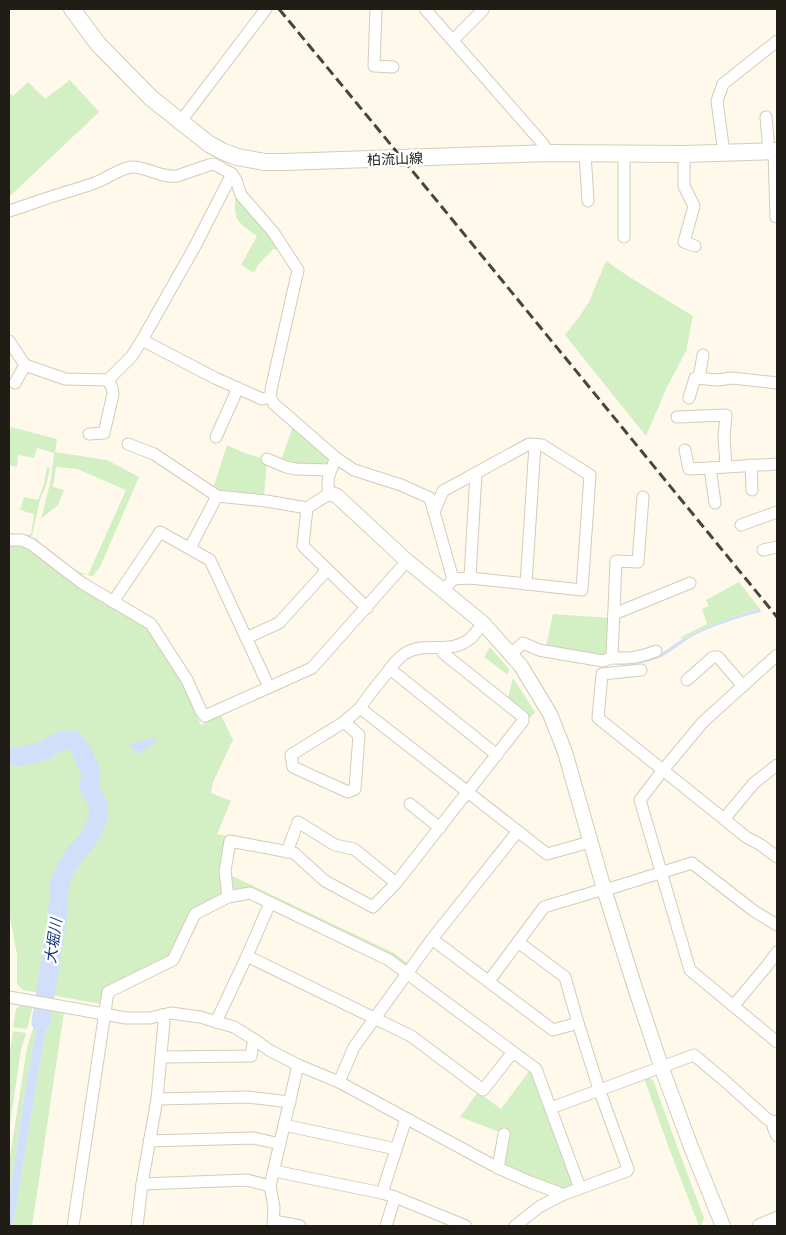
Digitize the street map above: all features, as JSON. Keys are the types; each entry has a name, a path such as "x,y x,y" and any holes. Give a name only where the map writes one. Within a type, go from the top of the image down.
{"main road":[{"name":"柏流山線","path":"72,9 98,44 150,98 209,144 218,157 283,162 545,153 684,154 773,151"}],"street":[{"path":"181,121 266,9"},
{"path":"376,9 374,66 393,67"},
{"path":"425,9 544,145 545,153"},
{"path":"453,40 483,10"},
{"path":"724,153 717,101 723,84 777,41"},
{"path":"766,117 773,151 776,217"},
{"path":"585,153 588,201"},
{"path":"624,153 624,237"},
{"path":"684,154 684,186 694,206 684,242 695,246"},
{"path":"9,211 97,182 131,167 171,177 209,164 218,157 236,180 241,195 274,233 298,270 270,397 274,404 336,458 359,472 401,485 430,498 452,579 444,591"},
{"path":"9,341 25,364 65,379 108,380 132,356 142,340 194,248 232,174"},
{"path":"142,340 238,388 262,398 270,397"},
{"path":"698,378 703,355"},
{"path":"15,383 25,364"},
{"path":"689,398 694,378 718,380 732,378 777,383"},
{"path":"89,434 104,433 113,394 108,380"},
{"path":"216,437 238,388"},
{"path":"677,417 726,415 724,437 726,466"},
{"path":"128,444 154,454 217,496 266,501 297,508 307,508 329,494 337,496 407,561 483,623 521,666 541,698 558,732 572,773 590,842 626,963 661,1066 723,1226"},
{"path":"434,512 443,491 529,444 542,446 590,475 582,590 470,578 452,579"},
{"path":"526,584 535,444"},
{"path":"685,450 689,469 777,464"},
{"path":"329,494 327,482 336,458"},
{"path":"267,459 296,469 330,470"},
{"path":"751,465 752,490"},
{"path":"710,468 715,502"},
{"path":"470,578 476,473"},
{"path":"190,548 217,496"},
{"path":"643,496 638,562 616,561 614,614 608,659 602,674 598,718 746,837 762,845 777,857"},
{"path":"307,508 303,546 367,608"},
{"path":"741,525 777,512"},
{"path":"113,602 160,532 190,548 210,560 269,687"},
{"path":"9,540 22,540 32,544 82,583 151,624 187,680 200,711 205,716 312,668 407,561"},
{"path":"763,550 777,548"},
{"path":"246,638 279,623 327,570"},
{"path":"614,614 690,583"},
{"path":"344,722 359,735 355,789 348,792 293,767 292,755 344,722 360,708 405,653 422,647 442,648 460,644 470,639 483,623"},
{"path":"511,654 523,643 539,650 554,653 608,659 648,655 656,651"},
{"path":"228,897 225,871 230,841 294,853 325,882 373,907 396,883 523,721 523,717 443,653 442,648"},
{"path":"777,655 703,722 640,800 690,970 777,1042"},
{"path":"687,680 713,657 718,657 743,686"},
{"path":"390,669 497,755"},
{"path":"602,674 641,670"},
{"path":"360,708 547,854 590,842"},
{"path":"724,819 754,783 777,765"},
{"path":"410,804 440,828"},
{"path":"287,852 298,822 335,845 354,849 396,883"},
{"path":"339,1082 354,1048 407,973 518,831"},
{"path":"489,981 544,907 692,863 754,911 777,925"},
{"path":"73,1226 108,992 173,960 195,914 228,897 250,894 389,960 536,1069 580,1188"},
{"path":"216,1022 270,903"},
{"path":"432,939 553,1030 578,1023"},
{"path":"516,1226 539,1207 562,1195 628,1169 599,1090 565,977 518,942"},
{"path":"734,1005 777,952"},
{"path":"247,956 411,1036 483,1090 513,1052"},
{"path":"9,997 126,1018 150,1018 171,1013 234,1027 268,1050 339,1082 498,1168 562,1195"},
{"path":"137,1226 162,1057 164,1022 162,1015"},
{"path":"162,1057 251,1056 255,1040"},
{"path":"550,1108 694,1055 769,1121 775,1121 773,1127 777,1136"},
{"path":"298,1065 270,1186 274,1208 273,1224 300,1226"},
{"path":"157,1099 247,1097 290,1102"},
{"path":"382,1193 406,1118"},
{"path":"284,1125 396,1149"},
{"path":"498,1168 504,1134"},
{"path":"150,1141 254,1138 280,1144"},
{"path":"274,1171 382,1193 466,1226"},
{"path":"142,1184 247,1180 270,1186"},
{"path":"386,1226 395,1197"},
{"path":"760,1226 777,1219"}],"green space":[{"path":"70,80 99,112 9,197 9,93 13,96 28,82 45,99"},
{"path":"235,193 281,250 273,249 258,265 254,273 241,265 257,236 237,219"},
{"path":"606,261 693,316 686,351 667,387 646,436 565,335 589,302"},
{"path":"293,426 329,457 328,464 297,464 281,461"},
{"path":"11,427 57,439 55,452 107,460 139,477 100,567 93,576 81,574 73,571 56,557 74,570 88,575 126,490 77,469 56,467 53,487 64,490 58,505 41,519 51,479 54,453 37,448 34,458 18,455 17,467 9,465 9,433"},
{"path":"227,445 267,460 264,497 213,489"},
{"path":"47,467 50,468 32,536 9,536 9,533 31,534 34,514 20,510 24,497 38,500 44,484"},
{"path":"9,545 21,547 32,552 79,587 146,626 182,680 201,725 221,715 233,740 213,782 211,793 231,801 217,834 227,836 220,874 223,891 220,896 191,911 171,956 103,989 101,1004 23,990 17,984 17,955 9,911"},
{"path":"739,582 760,609 720,622 682,639 681,637 707,624 702,609 709,606 706,600"},
{"path":"553,614 609,618 607,653 602,655 546,647"},
{"path":"490,647 509,669 508,675 484,657"},
{"path":"513,678 535,712 530,718 508,701"},
{"path":"230,875 394,953 410,965 405,966 235,891 231,888"},
{"path":"22,1004 33,1006 27,1029 13,1027 16,1009"},
{"path":"37,1007 40,1007 9,1199 9,1163 27,1048"},
{"path":"49,1009 64,1012 32,1226 13,1226"},
{"path":"13,1031 26,1033 21,1050 9,1130 9,1058"},
{"path":"530,1070 574,1182 572,1187 563,1189 504,1168 507,1135 460,1117 478,1092 501,1109"},
{"path":"647,1077 653,1080 704,1218 701,1226 699,1226 670,1151 644,1078"}],"water":[{"path":"760,609 761,612 695,635 658,658 640,663 617,665 617,662 656,656 703,629"},
{"path":"155,737 157,741 137,755 129,744"},
{"path":"61,932 50,995 41,993 48,943"},
{"path":"40,1007 49,1009 13,1226 9,1226 9,1199"}],"waterway":[{"name":"大堀川","path":"9,756 17,757 43,751 62,740 74,740 91,771 89,787 99,806 98,817 93,831 75,854 60,881 57,921 41,1022"}],"railway":[{"path":"279,9 777,617"}]}
